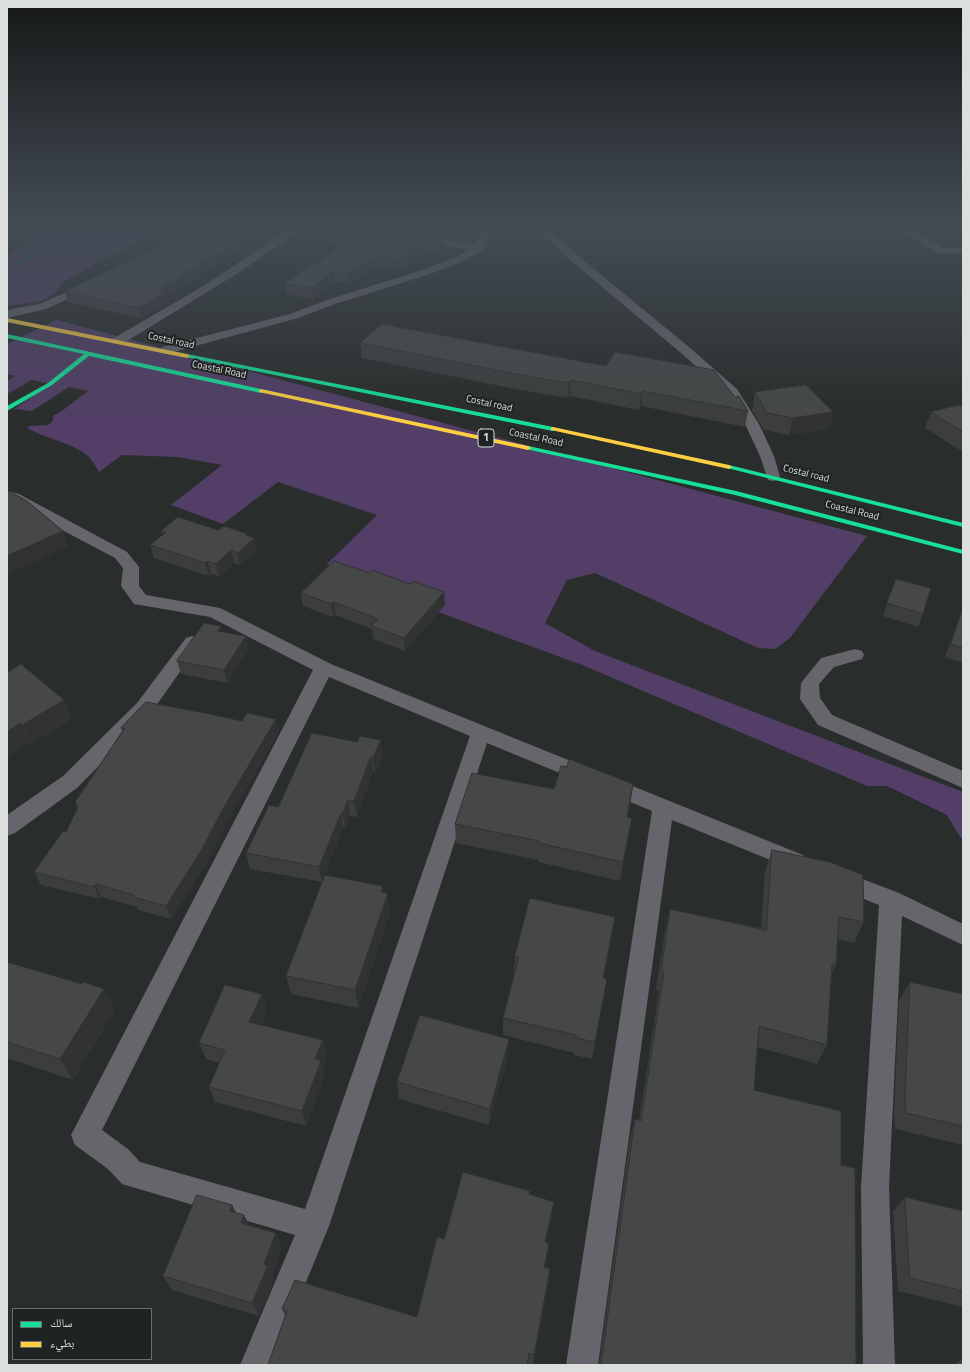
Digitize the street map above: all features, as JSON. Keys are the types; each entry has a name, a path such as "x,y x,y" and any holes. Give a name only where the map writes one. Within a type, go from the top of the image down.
{"main road":[{"name":"Costal road","path":"7,320 166,350 227,364 484,414 773,477 963,525"},
{"name":"Coastal Road","path":"7,336 736,493 963,552"},
{"path":"7,409 29,398 64,374 89,353"},
{"path":"773,477 963,515"}],"street":[{"path":"7,314 42,308 74,292"},
{"path":"118,341 201,292"},
{"path":"166,350 294,316 361,292"},
{"path":"615,292 686,350 732,392 752,424 767,456 773,477"},
{"path":"9,498 121,555 131,567 130,586 140,600 214,612 324,668 891,900 963,935"},
{"path":"7,827 70,782 144,708 214,612"},
{"path":"855,656 828,662 810,683 810,699 825,720 963,780"},
{"path":"314,1226 132,1174 118,1159 85,1135 324,668"},
{"path":"256,1365 314,1226 480,732"},
{"path":"582,1365 663,808"},
{"path":"879,1365 875,1188 891,900"}],"shaded area":[{"path":"7,292 55,292 42,301 7,306"},
{"path":"57,320 867,536 790,638 775,649 758,648 595,573 567,580 545,623 595,651 963,792 963,838 960,837 947,815 887,786 867,786 582,665 378,590 346,576 327,564 377,515 278,482 223,524 171,505 222,465 178,457 122,455 99,472 89,457 83,452 27,428 29,426 48,425 52,422 54,415 59,413 88,391 69,387 32,411 14,409 51,384 32,380 7,394 7,381 15,376 7,374 7,344"}],"building":[{"path":"69,292 163,292 161,293 163,294 138,308"},
{"path":"382,324 606,366 615,352 714,370 735,397 739,396 748,411 643,391 641,394 571,380 569,383 521,375 360,343"},
{"path":"806,385 833,412 793,418 767,413 755,392"},
{"path":"959,405 963,407 963,432 931,412"},
{"path":"7,491 27,501 63,531 7,556"},
{"path":"178,517 218,530 224,526 248,534 246,535 254,538 238,553 231,550 216,564 208,561 205,563 150,545 166,532 161,531"},
{"path":"334,561 369,573 372,570 410,584 413,581 444,592 404,638 371,626 378,619 334,602 331,604 301,593"},
{"path":"896,579 931,588 923,614 887,603"},
{"path":"963,611 963,648 951,644"},
{"path":"204,623 221,626 218,631 246,636 224,670 177,661"},
{"path":"21,664 64,700 22,725 20,723 7,732 7,673"},
{"path":"146,702 242,721 247,713 276,719 224,807 201,851 166,906 133,897 134,895 96,884 94,887 34,872 63,831 66,832 78,807 75,802 125,728 121,728"},
{"path":"312,733 357,742 360,736 381,740 373,757 371,756 354,801 348,800 343,813 341,813 319,867 246,853 269,805 278,807"},
{"path":"569,759 633,784 627,817 632,818 623,862 539,843 539,841 455,824 472,773 554,789 561,766 567,767"},
{"path":"772,850 830,862 863,875 864,922 839,917 836,965 832,964 827,1045 759,1026 754,1090 841,1111 841,1165 855,1168 856,1365 601,1365 635,1119 641,1121 664,971 661,970 670,909 766,930"},
{"path":"325,875 383,886 381,892 388,893 355,990 286,976"},
{"path":"530,898 615,917 603,978 607,979 595,1042 576,1038 576,1035 503,1018 519,957 515,956"},
{"path":"7,962 82,984 84,982 104,989 60,1059 7,1042"},
{"path":"910,982 963,994 963,1126 906,1113 905,1097"},
{"path":"225,985 262,994 249,1022 323,1040 315,1059 321,1061 302,1111 209,1087 225,1050 199,1043"},
{"path":"420,1015 509,1039 490,1109 397,1082"},
{"path":"463,1172 530,1191 529,1194 554,1202 545,1242 549,1244 544,1267 550,1269 534,1355 529,1353 527,1365 268,1365 287,1311 282,1309 295,1280 417,1317 437,1237 444,1239"},
{"path":"197,1195 232,1205 230,1211 244,1215 241,1223 276,1233 264,1264 268,1265 252,1303 163,1276"},
{"path":"905,1197 963,1211 963,1291 910,1278"}],"traffic: fast":[{"path":"7,336 261,391"},
{"path":"7,409 50,384 89,353"},
{"path":"187,356 553,429"},
{"path":"528,448 736,493 963,552"},
{"path":"729,467 963,525"}],"traffic: slow":[{"path":"7,320 187,356"},
{"path":"261,391 528,448"},
{"path":"553,429 729,467"}]}
